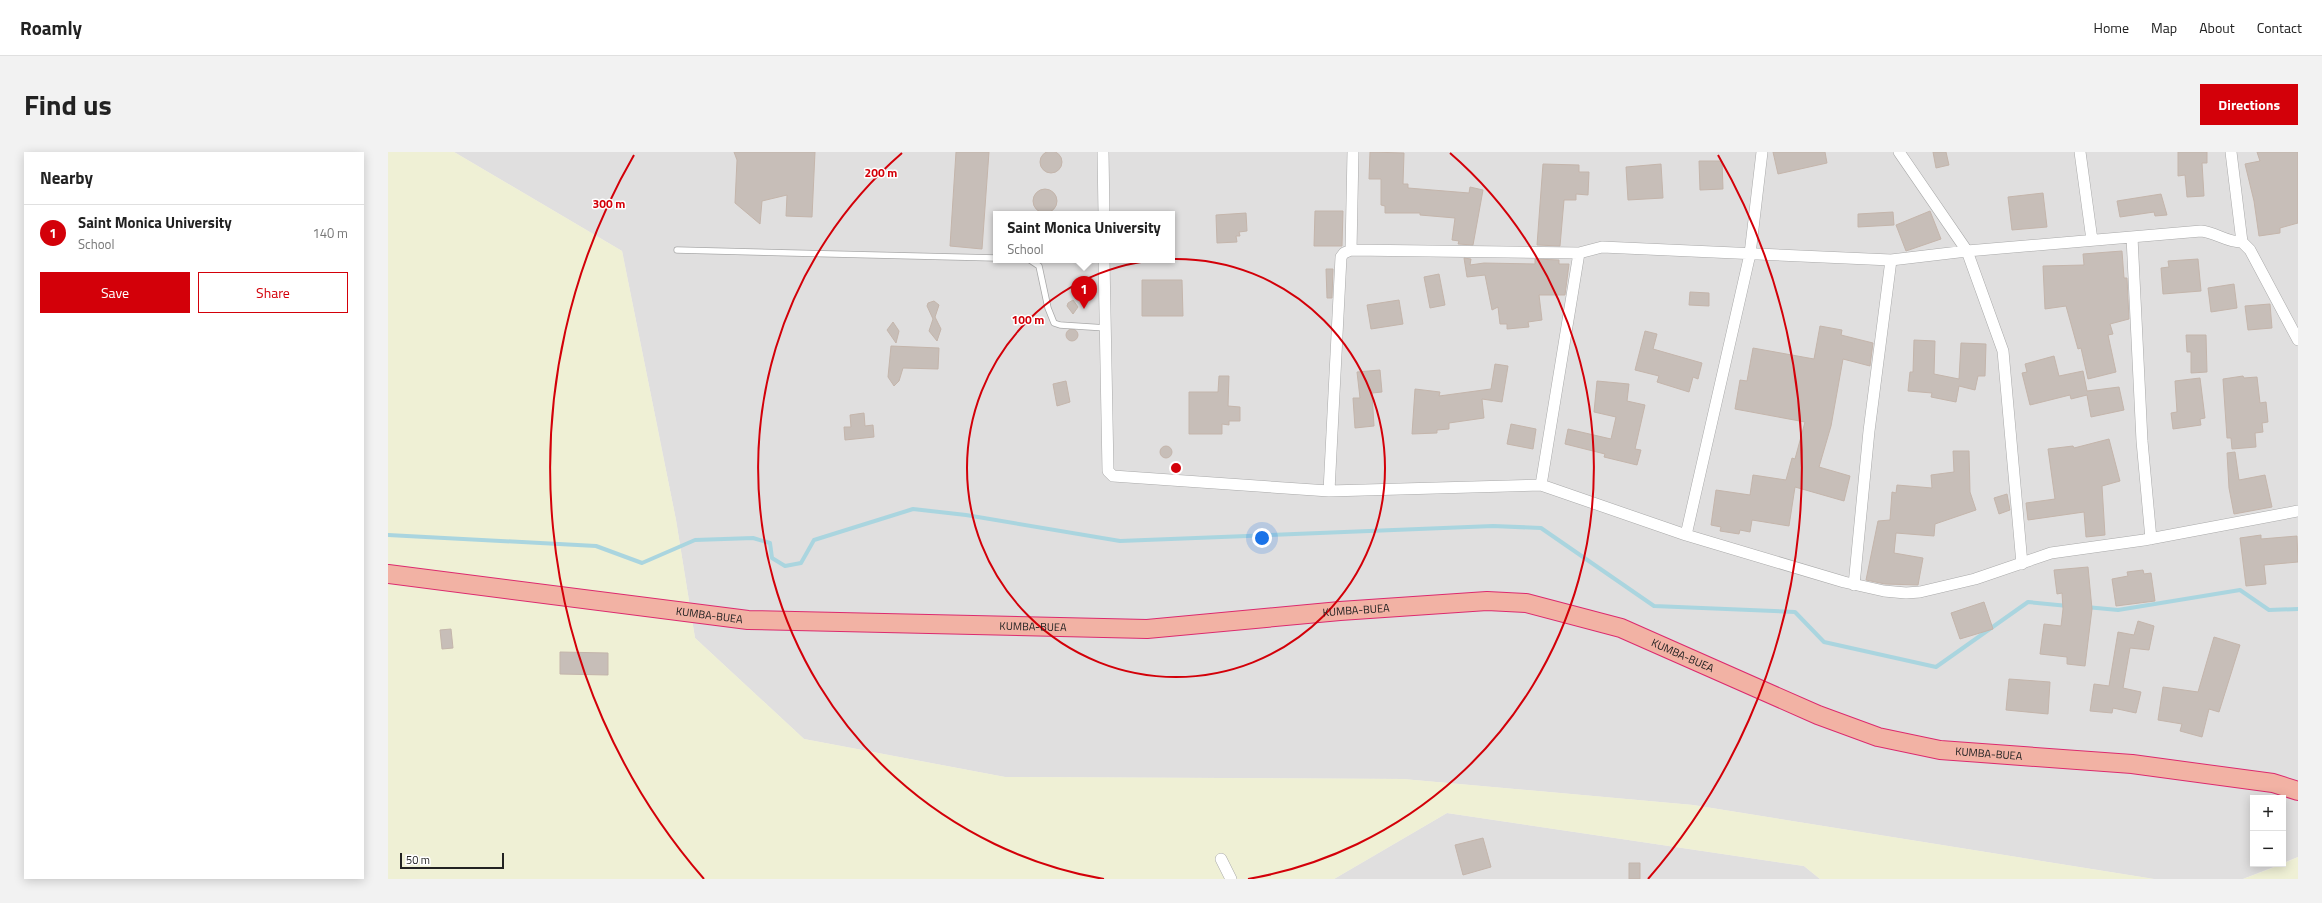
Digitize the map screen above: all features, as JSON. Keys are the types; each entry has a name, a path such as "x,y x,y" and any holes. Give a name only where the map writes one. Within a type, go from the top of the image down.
{"highway":[{"name":"KUMBA-BUEA","path":"388,574 748,620 1147,629 1340,611 1479,601 1526,603 1621,628 1818,715 1878,737 1940,750 2132,764 2273,783 2298,791"}],"street":[{"path":"1103,152 1104,211"},
{"path":"1351,250 1353,152"},
{"path":"1686,535 1750,254 1762,152"},
{"path":"1899,152 1967,251 2003,351 2022,564"},
{"path":"2080,152 2092,240"},
{"path":"2232,152 2242,242 2250,250 2298,340"},
{"path":"1329,491 1342,257 1344,253 1351,250 1579,253 1602,247 1891,260 1967,251 2201,231 2210,232 2237,242 2242,242"},
{"path":"2132,237 2142,441 2151,539"},
{"path":"1542,485 1579,253"},
{"path":"1854,584 1869,432 1891,260"},
{"path":"1104,263 1108,471 1113,476 1329,491 1542,485 1686,535 1854,584 1884,591 1920,592 1975,579 2022,564 2038,556 2051,553 2151,539 2298,511"},
{"path":"1221,859 1232,879"}],"lane":[{"path":"677,250 993,258"},
{"path":"1034,263 1038,266 1048,308 1054,322 1060,326 1106,328"}],"shaded area":[{"path":"454,152 2298,152 2298,857 2286,862 2286,795 2250,795 2250,867 2273,867 2243,879 2154,879 1693,805 1403,779 1005,777 804,739 695,638 676,520 622,251"},
{"path":"1447,813 1804,866 1820,879 1334,879"}],"green space":[{"path":"388,152 454,152 622,251 676,520 695,638 804,739 1005,777 1403,779 1693,805 2154,879 1820,879 1804,866 1447,813 1334,879 388,879"},
{"path":"2298,857 2298,879 2243,879 2275,867 2286,867 2286,863"}],"building":[{"path":"1051,151 1059,154 1062,162 1059,170 1051,173 1043,170 1040,162 1043,154"},
{"path":"734,152 815,152 812,217 786,216 787,195 762,201 760,224 735,203 737,160"},
{"path":"956,152 989,152 982,249 950,246"},
{"path":"1370,152 1404,153 1403,184 1408,184 1408,188 1469,193 1470,187 1483,190 1473,245 1458,244 1459,241 1452,240 1455,218 1420,215 1420,213 1385,213 1385,206 1381,205 1381,179 1369,179"},
{"path":"1773,152 1825,152 1827,163 1778,174"},
{"path":"1933,152 1946,152 1949,165 1936,168"},
{"path":"2178,152 2207,152 2207,163 2202,163 2204,196 2187,197 2185,175 2178,176"},
{"path":"2257,152 2298,152 2298,223 2280,228 2280,233 2259,236 2254,201 2245,164 2260,161"},
{"path":"1699,161 1722,161 1723,189 1700,190"},
{"path":"1543,164 1579,165 1579,172 1589,172 1588,195 1576,194 1576,200 1564,200 1560,246 1537,245"},
{"path":"1661,164 1663,198 1628,200 1626,167"},
{"path":"1040,190 1050,190 1056,196 1056,206 1051,211 1039,211 1034,206 1034,196"},
{"path":"2043,193 2047,227 2012,230 2008,197"},
{"path":"2161,194 2167,215 2155,216 2154,212 2120,217 2117,201"},
{"path":"1315,211 1343,211 1342,246 1314,246"},
{"path":"1930,211 1941,239 1906,251 1896,225"},
{"path":"1893,212 1894,225 1858,227 1858,214"},
{"path":"1246,213 1247,231 1239,232 1240,236 1236,236 1237,242 1217,243 1216,215"},
{"path":"2122,251 2124,278 2127,278 2129,319 2110,324 2113,334 2108,335 2116,372 2088,379 2081,348 2078,349 2066,306 2045,309 2043,266 2084,265 2083,254"},
{"path":"1464,258 1471,259 1470,265 1484,263 1535,264 1535,259 1559,260 1559,264 1569,264 1565,295 1539,295 1542,320 1528,322 1529,327 1507,329 1507,324 1500,324 1498,307 1492,310 1485,275 1467,277"},
{"path":"2198,259 2201,291 2163,294 2161,268 2169,267 2168,261"},
{"path":"1326,269 1333,269 1332,298 1327,298"},
{"path":"1439,274 1445,305 1430,308 1424,277"},
{"path":"1142,280 1182,280 1183,316 1142,316"},
{"path":"2234,284 2237,308 2211,312 2208,288"},
{"path":"1690,292 1709,293 1709,306 1689,305"},
{"path":"1073,300 1078,307 1073,314 1067,306 1068,303"},
{"path":"1399,300 1403,324 1371,329 1367,305"},
{"path":"934,301 939,305 935,317 941,329 937,341 929,331 933,319 927,306 928,303"},
{"path":"2270,304 2272,328 2248,330 2245,306"},
{"path":"893,322 899,331 896,343 887,330"},
{"path":"1820,326 1842,330 1841,335 1873,343 1870,366 1843,359 1831,426 1819,467 1850,476 1844,501 1795,487 1789,526 1752,520 1750,532 1740,530 1739,534 1720,531 1721,527 1711,525 1716,490 1750,495 1753,475 1786,480 1792,458 1795,459 1805,422 1735,409 1740,380 1747,381 1753,348 1814,359"},
{"path":"1070,329 1074,329 1078,335 1074,341 1070,341 1066,337 1066,333"},
{"path":"1645,331 1657,334 1653,349 1702,363 1698,379 1693,377 1689,392 1657,382 1659,376 1635,370"},
{"path":"2186,335 2206,335 2207,372 2191,373 2191,352 2187,352"},
{"path":"1914,340 1935,341 1934,374 1959,379 1961,343 1986,344 1985,376 1978,376 1975,390 1959,386 1956,402 1931,397 1932,393 1908,391 1910,372 1913,372"},
{"path":"891,346 939,348 938,369 903,368 899,381 894,386 888,377"},
{"path":"2054,356 2059,376 2083,371 2087,391 2119,387 2124,410 2091,417 2087,395 2071,399 2070,395 2030,405 2022,373 2027,372 2025,364"},
{"path":"1495,364 1508,366 1502,402 1482,399 1484,418 1449,423 1449,429 1437,430 1437,433 1412,434 1415,389 1440,392 1439,396 1491,389"},
{"path":"1380,370 1382,392 1372,393 1374,426 1355,428 1353,398 1360,398 1357,372"},
{"path":"1219,376 1229,376 1228,406 1240,407 1240,421 1229,421 1229,425 1222,424 1222,434 1189,434 1189,392 1218,392"},
{"path":"2243,376 2244,378 2257,377 2260,403 2266,402 2268,422 2262,423 2263,432 2255,433 2256,447 2232,449 2231,438 2227,438 2223,379"},
{"path":"2200,378 2205,418 2200,419 2201,425 2173,429 2171,413 2177,412 2175,381"},
{"path":"1066,381 1070,402 1057,406 1053,384"},
{"path":"1597,381 1629,384 1627,401 1645,405 1635,449 1641,450 1637,465 1604,457 1605,454 1565,444 1568,429 1611,439 1616,417 1594,412"},
{"path":"864,413 865,426 873,425 874,437 845,440 844,427 851,427 850,415"},
{"path":"1511,424 1536,429 1533,449 1507,444"},
{"path":"2109,439 2120,481 2102,486 2105,535 2086,537 2084,512 2028,520 2026,503 2055,499 2048,449 2073,446 2074,448"},
{"path":"1164,446 1168,446 1172,452 1168,458 1164,458 1160,454 1160,450"},
{"path":"1953,451 1969,451 1970,492 1976,510 1935,524 1934,536 1896,533 1894,553 1923,558 1918,585 1885,584 1866,580 1878,521 1890,520 1892,492 1896,493 1897,485 1932,488 1931,475 1954,472"},
{"path":"2235,452 2239,480 2265,475 2272,507 2234,514 2229,488 2227,453"},
{"path":"2007,494 2010,510 1999,514 1994,498"},
{"path":"2261,535 2261,539 2297,536 2298,562 2264,565 2266,584 2246,586 2240,538"},
{"path":"2088,567 2092,609 2085,666 2067,664 2067,657 2040,654 2044,624 2061,626 2063,609 2062,593 2057,594 2054,570"},
{"path":"2143,570 2144,574 2151,573 2155,601 2116,606 2112,579 2128,576 2127,572"},
{"path":"1984,602 1993,629 1960,639 1951,613"},
{"path":"2138,621 2154,626 2149,650 2130,648 2123,688 2141,692 2136,713 2113,708 2112,713 2090,711 2094,684 2109,686 2118,632 2134,635"},
{"path":"451,629 453,648 442,649 440,630"},
{"path":"2214,637 2240,645 2219,712 2209,709 2202,737 2180,731 2182,724 2158,720 2163,687 2198,692"},
{"path":"560,652 608,653 608,675 560,674"},
{"path":"2009,679 2050,682 2048,714 2006,710"},
{"path":"1483,838 1491,867 1463,875 1455,845"},
{"path":"1629,863 1640,863 1640,879 1629,879"}],"waterway":[{"path":"388,535 596,546 642,563 695,540 753,538 770,543 772,558 785,566 801,563 814,540 913,509 966,515 1120,541 1493,526 1541,528 1654,606 1795,612 1824,642 1936,667 2028,602 2068,606"},
{"path":"2086,607 2118,610 2240,590 2269,610 2298,609"}],"place":[{"name":"Saint Monica University","path":"1084,309"}]}
